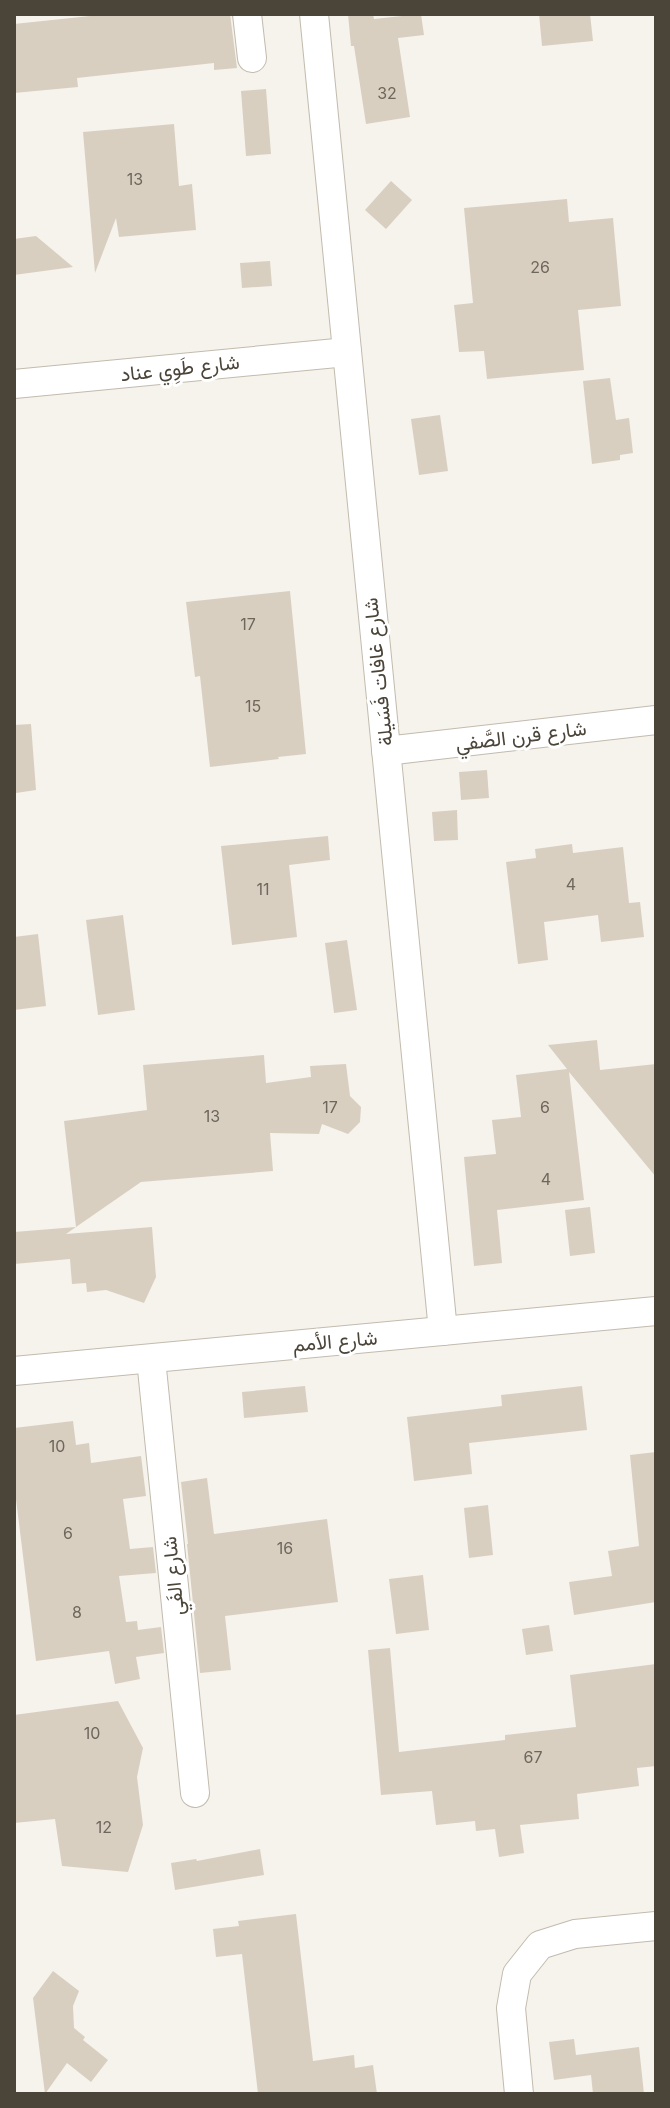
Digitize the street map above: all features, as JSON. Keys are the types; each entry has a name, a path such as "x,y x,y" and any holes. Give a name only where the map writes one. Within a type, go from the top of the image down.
{"street":[{"path":"247,14 252,58"},
{"name":"شارع غافات فَسَيلة","path":"314,14 443,1331"},
{"name":"شارع طَوِي عناد","path":"14,384 347,352"},
{"name":"شارع قرن الصَّفي","path":"386,751 656,720"},
{"name":"شارع الأمم","path":"14,1371 656,1311"},
{"name":"شارع الفَي","path":"151,1359 195,1793"},
{"path":"519,2094 511,2008 517,1974 540,1945 575,1934 656,1926"}],"building":[{"path":"109,14 230,14 237,68 214,70 214,63 77,78 78,87 14,93 14,24"},
{"path":"348,14 373,14 374,19 421,14 424,35 398,38 410,117 366,124"},
{"path":"539,14 590,14 593,41 542,46"},
{"path":"266,89 271,154 246,156 241,91"},
{"path":"174,124 179,186 192,184 196,230 119,237 116,218 95,273 83,132"},
{"path":"391,181 412,200 386,229 365,210"},
{"path":"567,199 569,222 613,218 621,306 578,310 584,370 487,379 484,351 459,352 454,305 473,303 464,208"},
{"path":"36,236 73,267 14,275 14,239"},
{"path":"270,261 272,286 242,288 240,263"},
{"path":"610,378 616,420 629,418 633,453 620,455 620,460 592,464 583,381"},
{"path":"440,415 448,471 419,475 411,419"},
{"path":"290,591 306,754 210,767 200,676 195,677 186,602"},
{"path":"31,724 36,790 16,793 14,725"},
{"path":"487,770 489,798 461,800 459,772"},
{"path":"457,810 458,840 434,841 432,812"},
{"path":"328,836 330,860 289,865 297,937 232,945 221,846"},
{"path":"572,844 573,853 623,847 629,903 640,902 644,937 601,942 598,915 544,922 548,960 518,964 506,862 536,858 535,849"},
{"path":"123,915 135,1010 98,1015 86,920"},
{"path":"38,934 46,1006 14,1010 14,937"},
{"path":"347,940 357,1010 334,1013 325,943"},
{"path":"597,1040 600,1070 656,1064 656,1177 569,1072 584,1200 497,1210 502,1263 474,1266 464,1157 496,1154 492,1120 521,1117 516,1075 567,1069 548,1045"},
{"path":"264,1055 266,1083 311,1077 310,1066 346,1064 350,1096 361,1107 360,1122 348,1134 322,1124 319,1134 270,1133 273,1171 141,1182 76,1227 64,1121 147,1110 143,1065"},
{"path":"590,1207 595,1253 570,1256 565,1210"},
{"path":"76,1227 66,1234 152,1227 156,1277 144,1303 106,1290 87,1292 86,1283 72,1284 70,1259 14,1264 14,1232"},
{"path":"305,1386 308,1412 244,1418 242,1392"},
{"path":"582,1386 587,1430 469,1443 472,1474 414,1481 407,1417 502,1406 501,1395"},
{"path":"73,1421 76,1445 89,1443 91,1463 141,1456 146,1496 123,1499 130,1549 153,1547 156,1573 119,1576 126,1622 137,1621 138,1630 161,1627 164,1653 136,1657 140,1679 115,1684 109,1651 36,1661 14,1483 14,1428"},
{"path":"656,1452 656,1602 574,1615 569,1582 612,1576 608,1551 639,1546 630,1455"},
{"path":"207,1478 214,1534 327,1519 338,1602 225,1616 231,1670 200,1673 181,1482"},
{"path":"488,1505 493,1555 469,1558 464,1508"},
{"path":"423,1575 429,1630 396,1634 389,1579"},
{"path":"549,1625 553,1651 526,1655 522,1629"},
{"path":"390,1648 399,1752 505,1740 505,1735 576,1727 570,1675 656,1664 656,1766 637,1768 639,1786 577,1794 579,1819 520,1825 524,1853 499,1857 495,1829 476,1831 475,1821 436,1825 432,1791 381,1795 368,1650"},
{"path":"118,1701 143,1748 137,1777 143,1825 128,1872 62,1866 55,1819 14,1823 14,1715"},
{"path":"260,1849 264,1875 175,1890 171,1863"},
{"path":"296,1914 313,2061 354,2055 355,2068 373,2065 377,2094 258,2094 242,1954 216,1957 213,1929 239,1926 238,1921"},
{"path":"53,1971 79,1991 73,2006 74,2028 85,2037 83,2040 108,2060 91,2082 67,2063 45,2094 33,1998"},
{"path":"574,2039 576,2055 639,2047 644,2094 593,2094 591,2075 554,2080 549,2042"}]}
